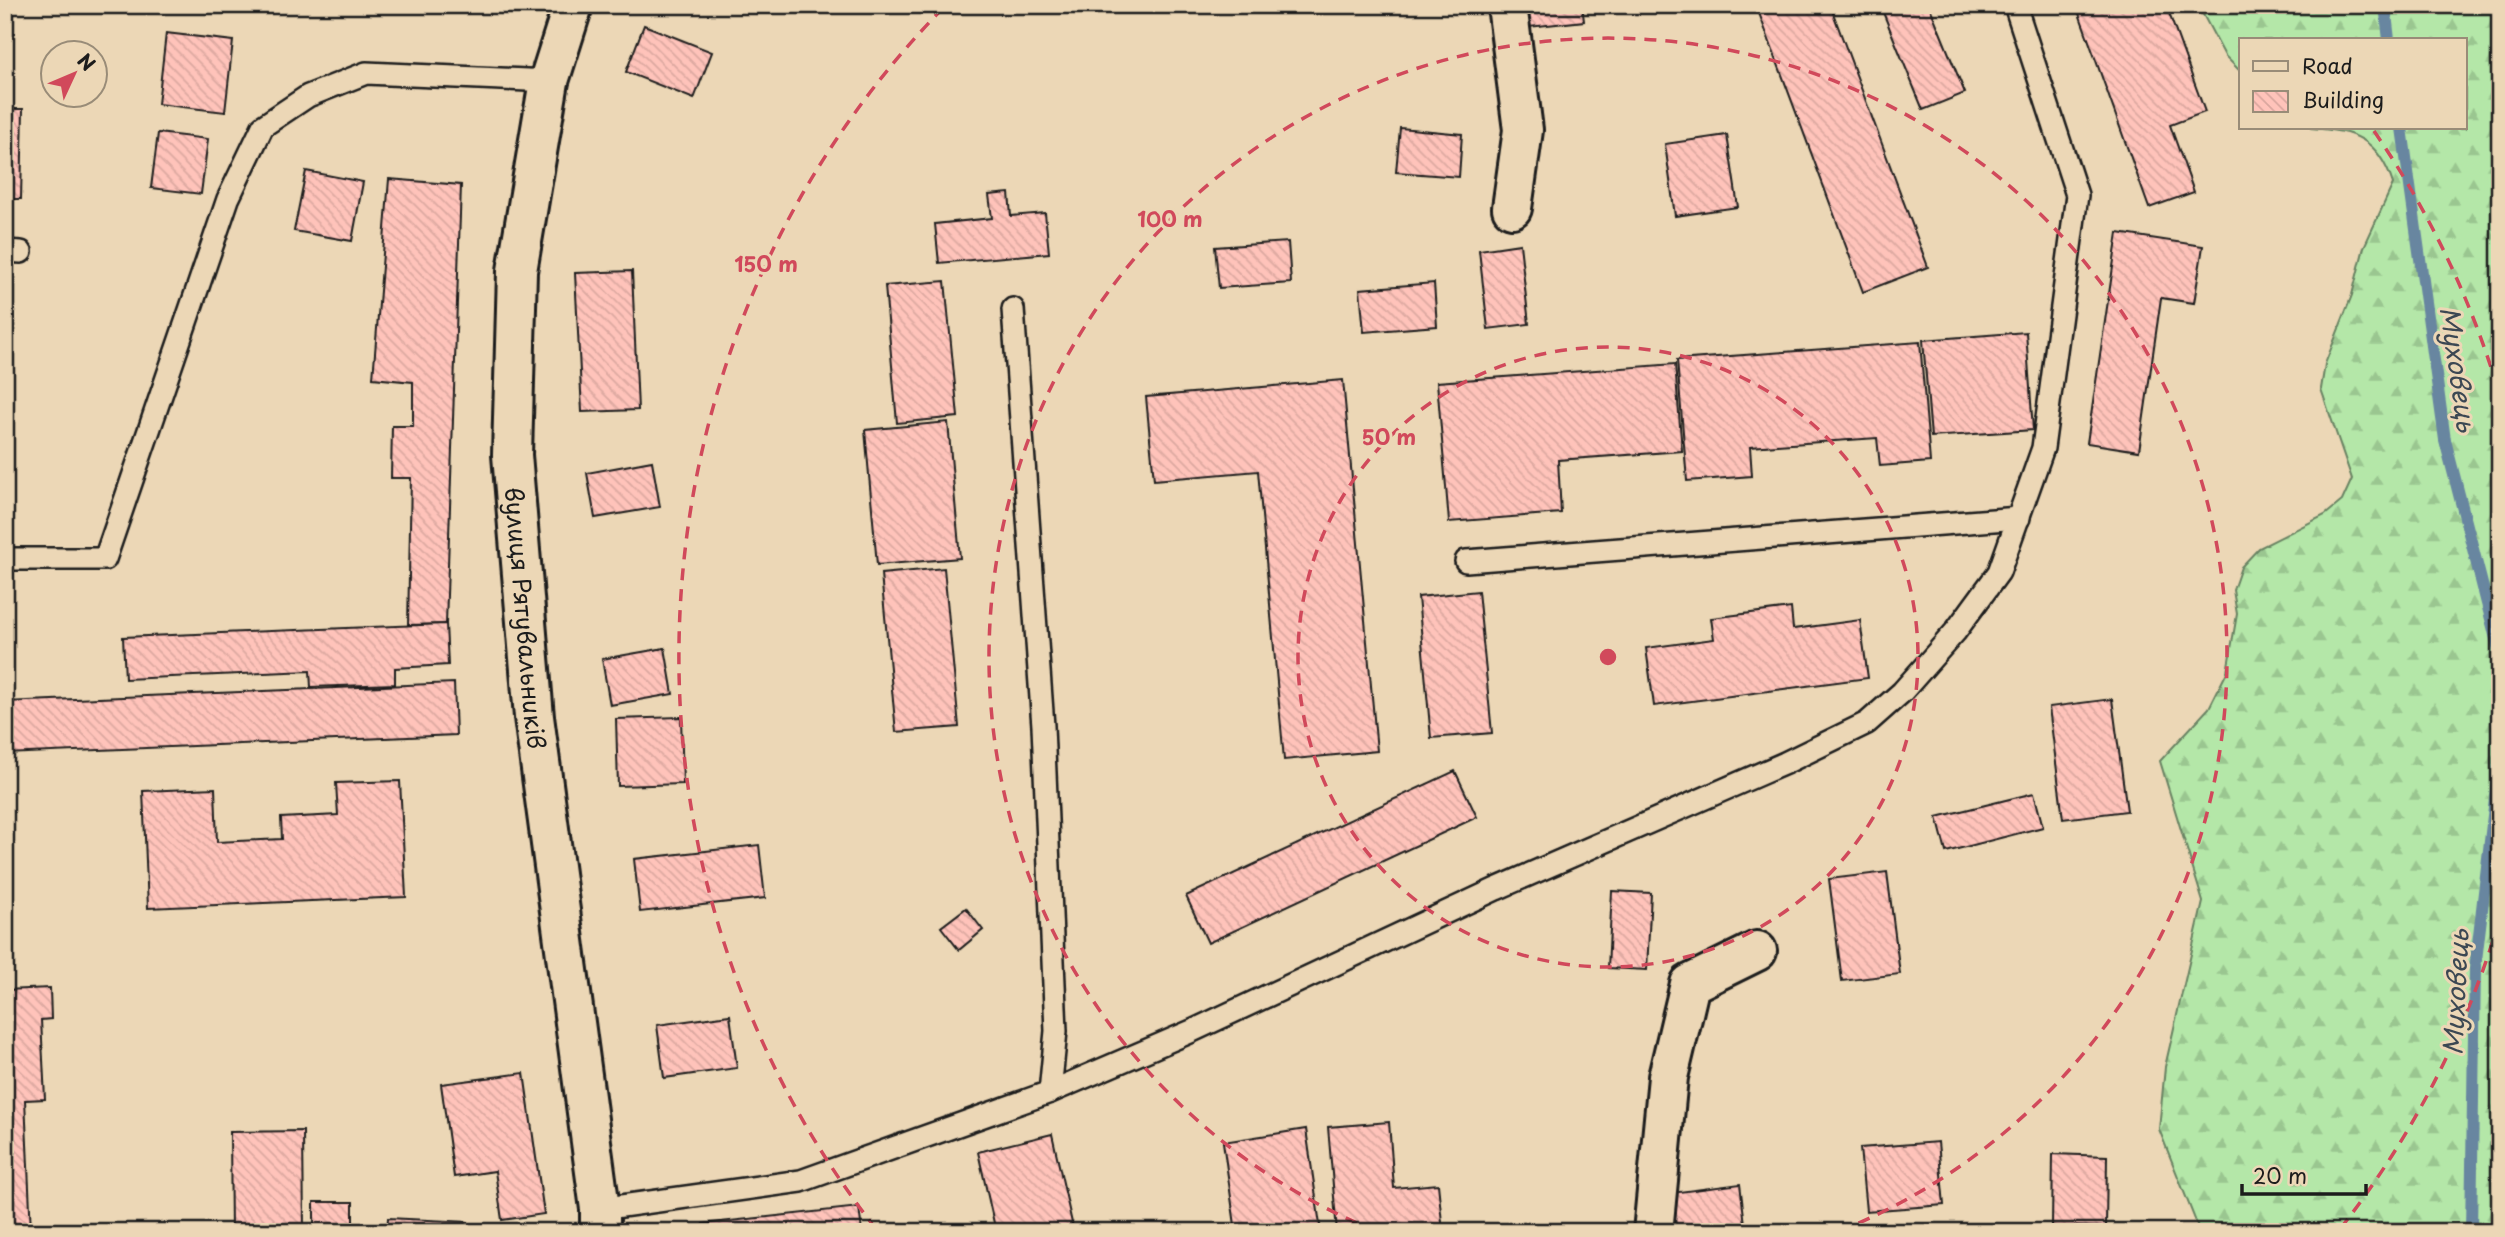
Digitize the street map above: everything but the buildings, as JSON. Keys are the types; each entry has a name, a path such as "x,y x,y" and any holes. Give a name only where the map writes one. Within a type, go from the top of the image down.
{"street":[{"name":"вулиця Рятувальників","path":"573,5 549,81 517,271 512,455 534,717 600,1221"},
{"path":"1507,5 1523,130 1512,208"},
{"path":"1653,1232 1668,1077 1690,984 1757,951"}],"lane":[{"path":"600,1221 801,1181 1049,1092 1192,1031 1496,889 1784,763 1867,723 1902,692 1955,632 1999,572 2043,448 2077,194 2015,5"},
{"path":"5,559 105,559 228,199 263,126 308,96 366,74 549,81"},
{"path":"1013,309 1043,726 1056,1031 1049,1092"},
{"path":"1466,561 2019,518"}],"green space":[{"path":"2198,5 2500,5 2500,1232 2200,1232 2159,1129 2165,1067 2203,902 2160,761 2209,708 2227,672 2237,614 2233,590 2241,567 2259,548 2325,515 2342,501 2352,479 2321,389 2325,364 2352,295 2364,247 2393,184 2380,156 2372,147 2352,135 2325,130 2466,130 2466,38 2239,38 2239,70 2225,56"}],"waterway":[{"name":"Муховець","path":"2385,5 2389,38"},
{"name":"Муховець","path":"2402,130 2445,440 2500,654"},
{"name":"Муховець","path":"2471,1232 2475,969 2500,756"}]}
